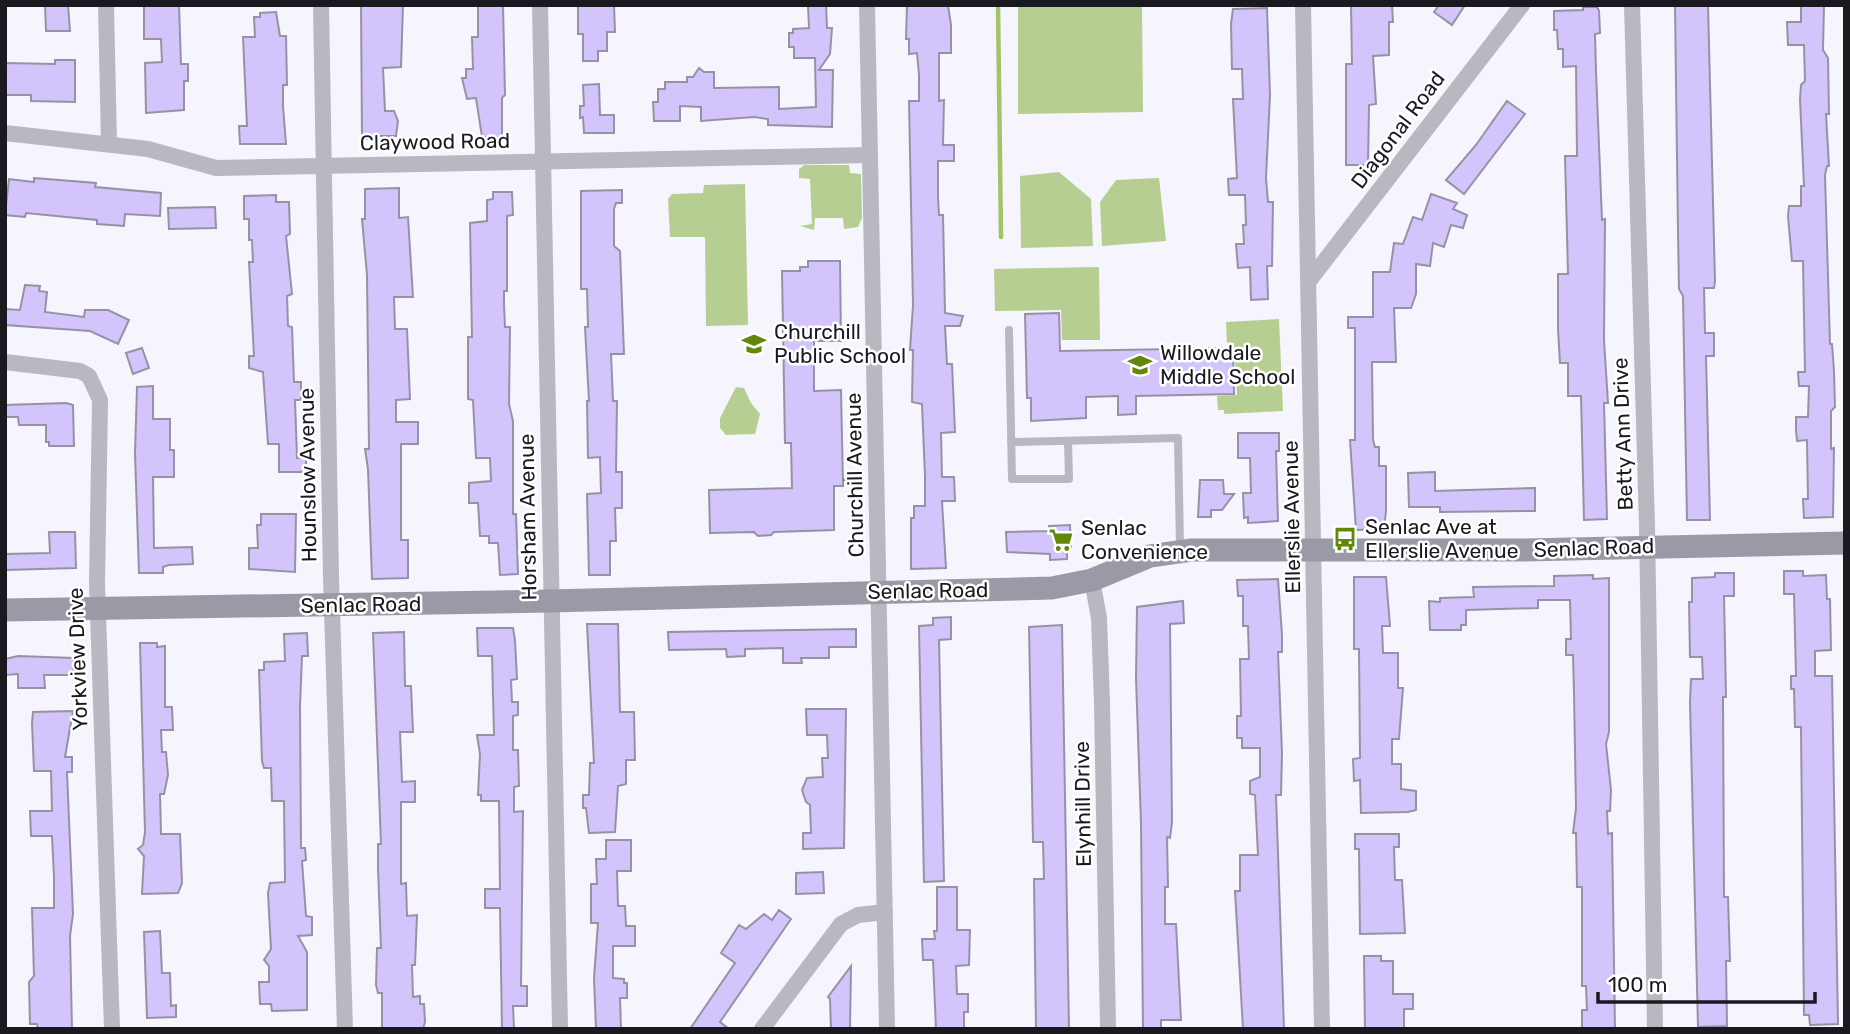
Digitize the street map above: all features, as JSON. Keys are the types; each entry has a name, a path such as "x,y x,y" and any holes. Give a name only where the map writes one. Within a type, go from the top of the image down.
{"street":[{"path":"106,5 108,144"},
{"name":"Hounslow Avenue","path":"321,5 332,606 345,1029"},
{"name":"Horsham Avenue","path":"540,5 560,1029"},
{"name":"Churchill Avenue","path":"867,5 887,1029"},
{"name":"Ellerslie Avenue","path":"1303,5 1322,1029"},
{"name":"Diagonal Road","path":"1309,281 1522,5"},
{"name":"Betty Ann Drive","path":"1632,5 1655,1029"},
{"name":"Claywood Road","path":"5,133 148,149 216,168 870,155"},
{"name":"Yorkview Drive","path":"5,362 80,371 89,376 97,387 100,400 98,608 112,1029"},
{"name":"Senlac Road","path":"5,610 332,606 1052,588 1092,580 1150,556 1180,552 1845,543"},
{"name":"Elynhill Drive","path":"1092,580 1099,618 1108,1029"},
{"path":"762,1029 841,924 858,915 885,912"}],"lane":[{"path":"1009,330 1012,479 1069,479 1068,441"},
{"path":"1011,442 1178,438 1180,552"}],"path":[{"path":"843,480 858,479"}],"green space":[{"path":"1018,5 1142,5 1143,112 1018,114"},
{"path":"804,165 849,165 850,173 861,174 862,218 858,227 844,229 843,218 815,218 814,230 800,226 812,224 810,179 799,178 799,169"},
{"path":"1059,172 1091,199 1093,246 1021,248 1020,176"},
{"path":"1159,178 1166,241 1102,246 1100,202 1116,180"},
{"path":"745,184 748,325 706,326 705,237 670,237 668,199 672,194 703,193 704,185"},
{"path":"1099,267 1100,340 1062,340 1061,310 995,311 994,269"},
{"path":"1279,319 1283,411 1224,414 1224,410 1218,410 1217,396 1237,395 1234,343 1227,343 1226,322"},
{"path":"736,387 744,388 760,414 755,434 726,435 720,428 720,418"}],"building":[{"path":"45,5 68,5 70,31 46,31"},
{"path":"144,5 179,5 181,64 188,64 188,81 184,81 184,110 146,113 145,63 162,62 161,39 144,39"},
{"path":"361,5 403,5 401,67 383,68 385,111 394,111 398,121 396,136 363,139"},
{"path":"503,5 505,95 502,98 502,137 482,137 476,98 467,99 462,78 466,78 466,69 473,69 472,37 478,37 478,6"},
{"path":"578,5 614,5 615,32 607,32 607,51 598,51 598,61 583,61 583,34 578,34"},
{"path":"808,5 826,5 827,28 832,28 830,54 819,70 833,70 832,127 768,125 768,119 754,117 701,121 701,107 680,106 680,121 654,121 653,102 658,102 658,89 665,89 665,82 687,82 687,77 693,77 699,68 704,72 714,72 714,88 779,87 779,109 816,107 815,58 794,58 794,47 789,47 789,33 793,33 793,29 809,28"},
{"path":"907,5 948,5 951,25 951,53 939,53 939,101 944,100 943,145 954,145 954,161 938,161 938,197 939,215 943,215 945,313 963,316 960,326 945,326 947,364 952,364 955,432 941,433 942,477 954,477 955,501 942,501 946,568 911,569 911,518 914,518 914,506 925,506 925,477 922,404 912,402 913,350 910,350 913,305 909,101 919,101 919,75 917,53 909,54 909,39 906,39"},
{"path":"1351,5 1392,5 1389,55 1373,56 1376,104 1369,105 1368,165 1346,165 1346,64 1352,64"},
{"path":"1439,5 1465,5 1452,25 1434,12"},
{"path":"1675,5 1708,5 1715,281 1714,288 1704,288 1705,333 1714,333 1714,356 1706,356 1710,520 1687,520 1683,296 1679,289"},
{"path":"1801,5 1824,5 1823,50 1828,58 1829,114 1826,114 1829,166 1825,175 1830,344 1835,407 1831,411 1831,449 1834,448 1833,517 1804,518 1803,499 1808,499 1807,440 1797,441 1796,430 1796,417 1808,417 1809,386 1799,386 1798,372 1805,372 1803,261 1792,261 1788,216 1789,206 1801,206 1801,186 1804,186 1800,99 1801,85 1805,81 1804,45 1788,45 1787,22 1801,22"},
{"path":"1583,7 1597,7 1599,11 1600,33 1595,34 1602,220 1605,219 1604,340 1608,403 1604,403 1607,519 1584,520 1581,396 1568,396 1568,363 1560,363 1558,329 1558,274 1568,274 1565,156 1577,156 1576,66 1563,67 1563,49 1558,49 1557,30 1554,30 1554,11 1583,10"},
{"path":"1267,8 1270,95 1266,178 1268,202 1273,202 1272,266 1267,266 1268,299 1251,300 1250,267 1238,268 1236,244 1244,244 1245,195 1229,195 1228,179 1237,178 1233,99 1243,99 1242,69 1232,69 1231,24 1233,9"},
{"path":"276,12 280,36 286,36 287,85 283,85 283,106 286,144 240,144 239,126 247,126 243,37 255,37 254,17 260,17 260,13"},
{"path":"55,60 75,60 75,102 31,101 31,95 5,95 5,63 55,64"},
{"path":"599,84 600,115 614,115 614,133 584,133 583,117 580,118 580,106 584,106 583,85"},
{"path":"1507,101 1525,114 1464,194 1446,180 1476,145"},
{"path":"34,178 96,183 95,187 161,193 160,216 125,214 124,226 97,224 97,220 26,213 25,217 5,215 9,179 34,182"},
{"path":"399,188 399,218 408,217 413,297 394,297 395,329 407,329 410,399 396,400 396,422 418,422 418,444 401,444 401,540 408,540 408,578 372,579 365,449 369,449 367,275 362,219 365,219 365,189"},
{"path":"622,190 622,203 616,203 614,209 614,246 620,251 624,354 611,354 613,401 617,401 616,472 622,472 622,508 615,508 616,541 610,541 610,575 589,575 587,494 601,493 600,457 588,458 589,401 585,327 588,327 587,289 581,289 581,191"},
{"path":"493,192 512,192 513,215 507,216 507,291 504,291 504,304 505,327 510,327 509,404 513,421 513,514 516,514 518,574 500,575 498,543 489,543 489,536 480,536 478,503 469,503 469,483 491,481 490,458 476,458 473,400 468,399 468,337 472,337 470,223 487,221 487,200 493,199"},
{"path":"1431,194 1457,203 1453,209 1467,215 1463,228 1451,225 1444,247 1433,243 1430,266 1416,264 1416,294 1411,308 1394,308 1396,362 1372,362 1373,440 1375,447 1379,447 1379,466 1386,466 1386,511 1384,529 1356,530 1350,440 1355,440 1355,328 1348,328 1348,317 1373,317 1373,272 1390,272 1394,243 1403,244 1413,217 1422,220"},
{"path":"276,195 276,202 289,202 290,234 286,236 292,294 287,296 288,326 292,327 294,382 301,382 301,400 295,400 297,458 306,458 306,472 279,472 279,444 268,444 263,372 249,368 249,356 254,356 249,262 253,262 249,219 244,219 244,196"},
{"path":"215,207 216,228 169,229 168,208"},
{"path":"808,261 840,261 841,341 814,341 814,391 841,390 843,486 834,486 834,530 774,532 771,535 758,536 754,532 710,533 709,490 792,488 791,443 785,443 782,271 800,271 800,267 808,267"},
{"path":"25,285 40,286 39,291 47,292 45,312 84,317 85,310 108,310 129,320 118,344 90,331 5,325 5,309 20,310"},
{"path":"1059,313 1060,351 1233,348 1234,394 1136,396 1136,414 1118,415 1118,396 1086,397 1086,418 1031,421 1031,398 1027,398 1025,314"},
{"path":"142,348 149,368 133,374 126,353"},
{"path":"153,386 153,419 170,419 170,450 174,450 174,477 153,477 154,548 192,547 193,564 169,565 163,567 163,573 139,573 135,453 137,387"},
{"path":"5,405 73,405 74,446 49,446 49,442 46,442 46,425 19,425 18,417 5,417"},
{"path":"1238,433 1279,433 1279,451 1276,451 1278,521 1248,523 1248,517 1244,518 1243,493 1251,493 1250,458 1238,458"},
{"path":"1435,472 1435,491 1535,488 1535,511 1440,512 1440,507 1409,507 1408,473"},
{"path":"1200,480 1223,480 1224,494 1234,494 1222,510 1211,510 1211,517 1198,517"},
{"path":"261,514 296,514 295,572 249,569 249,548 258,548 257,525 261,525"},
{"path":"1070,525 1071,547 1067,547 1067,559 1050,560 1050,554 1007,552 1006,532 1049,531 1049,526"},
{"path":"49,532 75,532 76,568 5,570 5,554 50,553"},
{"path":"1784,571 1803,571 1803,576 1826,575 1827,599 1830,599 1831,650 1815,651 1815,676 1832,676 1838,1024 1810,1025 1809,1015 1804,1015 1801,727 1795,727 1794,689 1791,689 1791,676 1796,676 1794,594 1784,594"},
{"path":"1715,573 1734,573 1734,596 1724,596 1724,897 1728,897 1730,961 1726,961 1727,1026 1698,1027 1690,702 1691,679 1703,679 1702,657 1690,657 1689,602 1692,602 1692,578 1715,577"},
{"path":"1593,575 1593,579 1609,578 1609,732 1606,744 1611,790 1610,811 1607,811 1608,834 1612,833 1615,1029 1582,1029 1582,1010 1587,1010 1586,986 1582,986 1582,887 1577,887 1576,833 1573,833 1576,808 1573,655 1566,655 1566,639 1571,639 1570,600 1538,600 1538,608 1466,610 1466,625 1461,625 1461,630 1430,630 1429,601 1474,597 1473,587 1554,586 1554,576"},
{"path":"1354,577 1386,577 1390,626 1382,626 1383,653 1398,653 1398,688 1403,688 1399,739 1392,739 1392,764 1401,764 1401,789 1416,791 1416,810 1408,812 1361,813 1360,780 1354,781 1353,759 1360,758 1359,649 1354,649"},
{"path":"1278,579 1282,635 1282,652 1278,652 1282,753 1281,795 1276,795 1284,1029 1243,1029 1235,891 1240,891 1240,855 1258,855 1255,795 1250,794 1250,781 1260,777 1260,748 1242,748 1242,738 1237,738 1237,716 1241,716 1240,659 1249,659 1248,626 1243,626 1243,596 1238,596 1237,580"},
{"path":"1183,601 1184,623 1170,624 1172,822 1170,838 1167,837 1168,887 1165,887 1165,924 1176,924 1181,1020 1161,1020 1161,1029 1143,1029 1137,607"},
{"path":"951,617 951,639 939,640 944,881 924,882 919,626 933,625 933,618"},
{"path":"587,624 618,624 620,712 634,712 635,760 626,760 626,784 618,786 615,832 589,833 586,808 583,808 583,795 589,795 590,763 594,763"},
{"path":"1062,625 1069,1029 1036,1029 1034,879 1044,879 1043,842 1033,842 1029,627"},
{"path":"477,628 513,628 515,640 517,679 511,680 512,702 518,702 518,715 513,716 513,750 518,750 519,786 514,787 514,812 523,811 521,986 527,986 527,1006 513,1006 514,1029 502,1029 500,908 485,908 485,889 500,889 499,801 481,801 481,795 478,795 480,754 477,735 494,735 492,656 478,656"},
{"path":"856,629 856,647 829,647 829,658 801,658 802,663 783,663 783,648 745,649 745,656 727,657 726,649 669,650 668,632"},
{"path":"404,632 405,686 411,686 413,732 400,732 402,782 415,781 415,802 401,802 401,884 406,883 407,916 417,915 415,965 412,965 413,997 420,996 420,1004 424,1004 425,1022 423,1029 382,1029 382,993 378,993 376,985 377,948 381,948 378,844 381,844 373,633"},
{"path":"307,633 308,656 302,656 300,707 301,848 305,848 306,860 302,861 306,916 312,917 312,935 298,936 307,952 307,1010 272,1011 271,1004 260,1004 259,982 269,982 269,966 264,960 271,949 268,893 270,883 285,882 284,801 272,801 271,768 264,768 262,761 259,670 264,670 264,662 285,661 284,634"},
{"path":"140,643 165,646 165,707 172,707 173,730 161,730 162,752 166,752 168,775 164,794 160,794 161,834 180,834 182,883 178,893 142,894 144,856 138,849 143,845 145,832"},
{"path":"18,656 73,658 73,672 72,675 44,675 45,688 18,688 18,674 5,675 5,659"},
{"path":"806,709 846,709 844,848 803,849 803,833 811,833 810,805 806,802 802,790 807,778 823,777 822,758 828,758 827,735 807,735"},
{"path":"73,711 65,757 72,757 72,772 67,772 73,914 70,936 72,1029 38,1029 37,1024 30,1024 29,982 34,976 32,908 54,908 54,877 52,836 31,836 30,811 52,811 51,771 34,771 33,712"},
{"path":"1355,834 1399,834 1399,847 1394,847 1395,880 1402,880 1405,933 1360,934 1359,849 1355,849"},
{"path":"606,840 631,840 631,871 617,871 618,906 625,906 626,926 635,926 635,946 613,946 613,978 624,979 624,983 627,983 627,998 620,998 621,1029 596,1029 594,978 598,923 591,923 591,884 597,884 596,859 606,859"},
{"path":"823,872 824,893 796,894 796,873"},
{"path":"937,887 957,887 957,930 970,930 969,965 956,966 957,994 968,994 964,1029 936,1029 933,960 923,960 922,939 935,939"},
{"path":"779,910 791,919 720,1022 729,1029 690,1029 735,963 721,953 739,925 746,929 764,914 772,920"},
{"path":"160,931 162,973 170,973 171,1006 176,1005 176,1017 147,1018 144,932"},
{"path":"1364,956 1381,956 1381,961 1393,961 1393,994 1413,994 1413,1009 1404,1009 1404,1029 1365,1029"},
{"path":"851,966 850,1029 831,1029 828,997"}],"waterway":[{"path":"998,5 1001,237"}],"place":[{"name":"Churchill Public School","path":"754,344"},
{"name":"Willowdale Middle School","path":"1140,365"},
{"name":"Senlac Ave at Ellerslie Avenue","path":"1345,539"},
{"name":"Senlac Convenience","path":"1061,540"}]}
